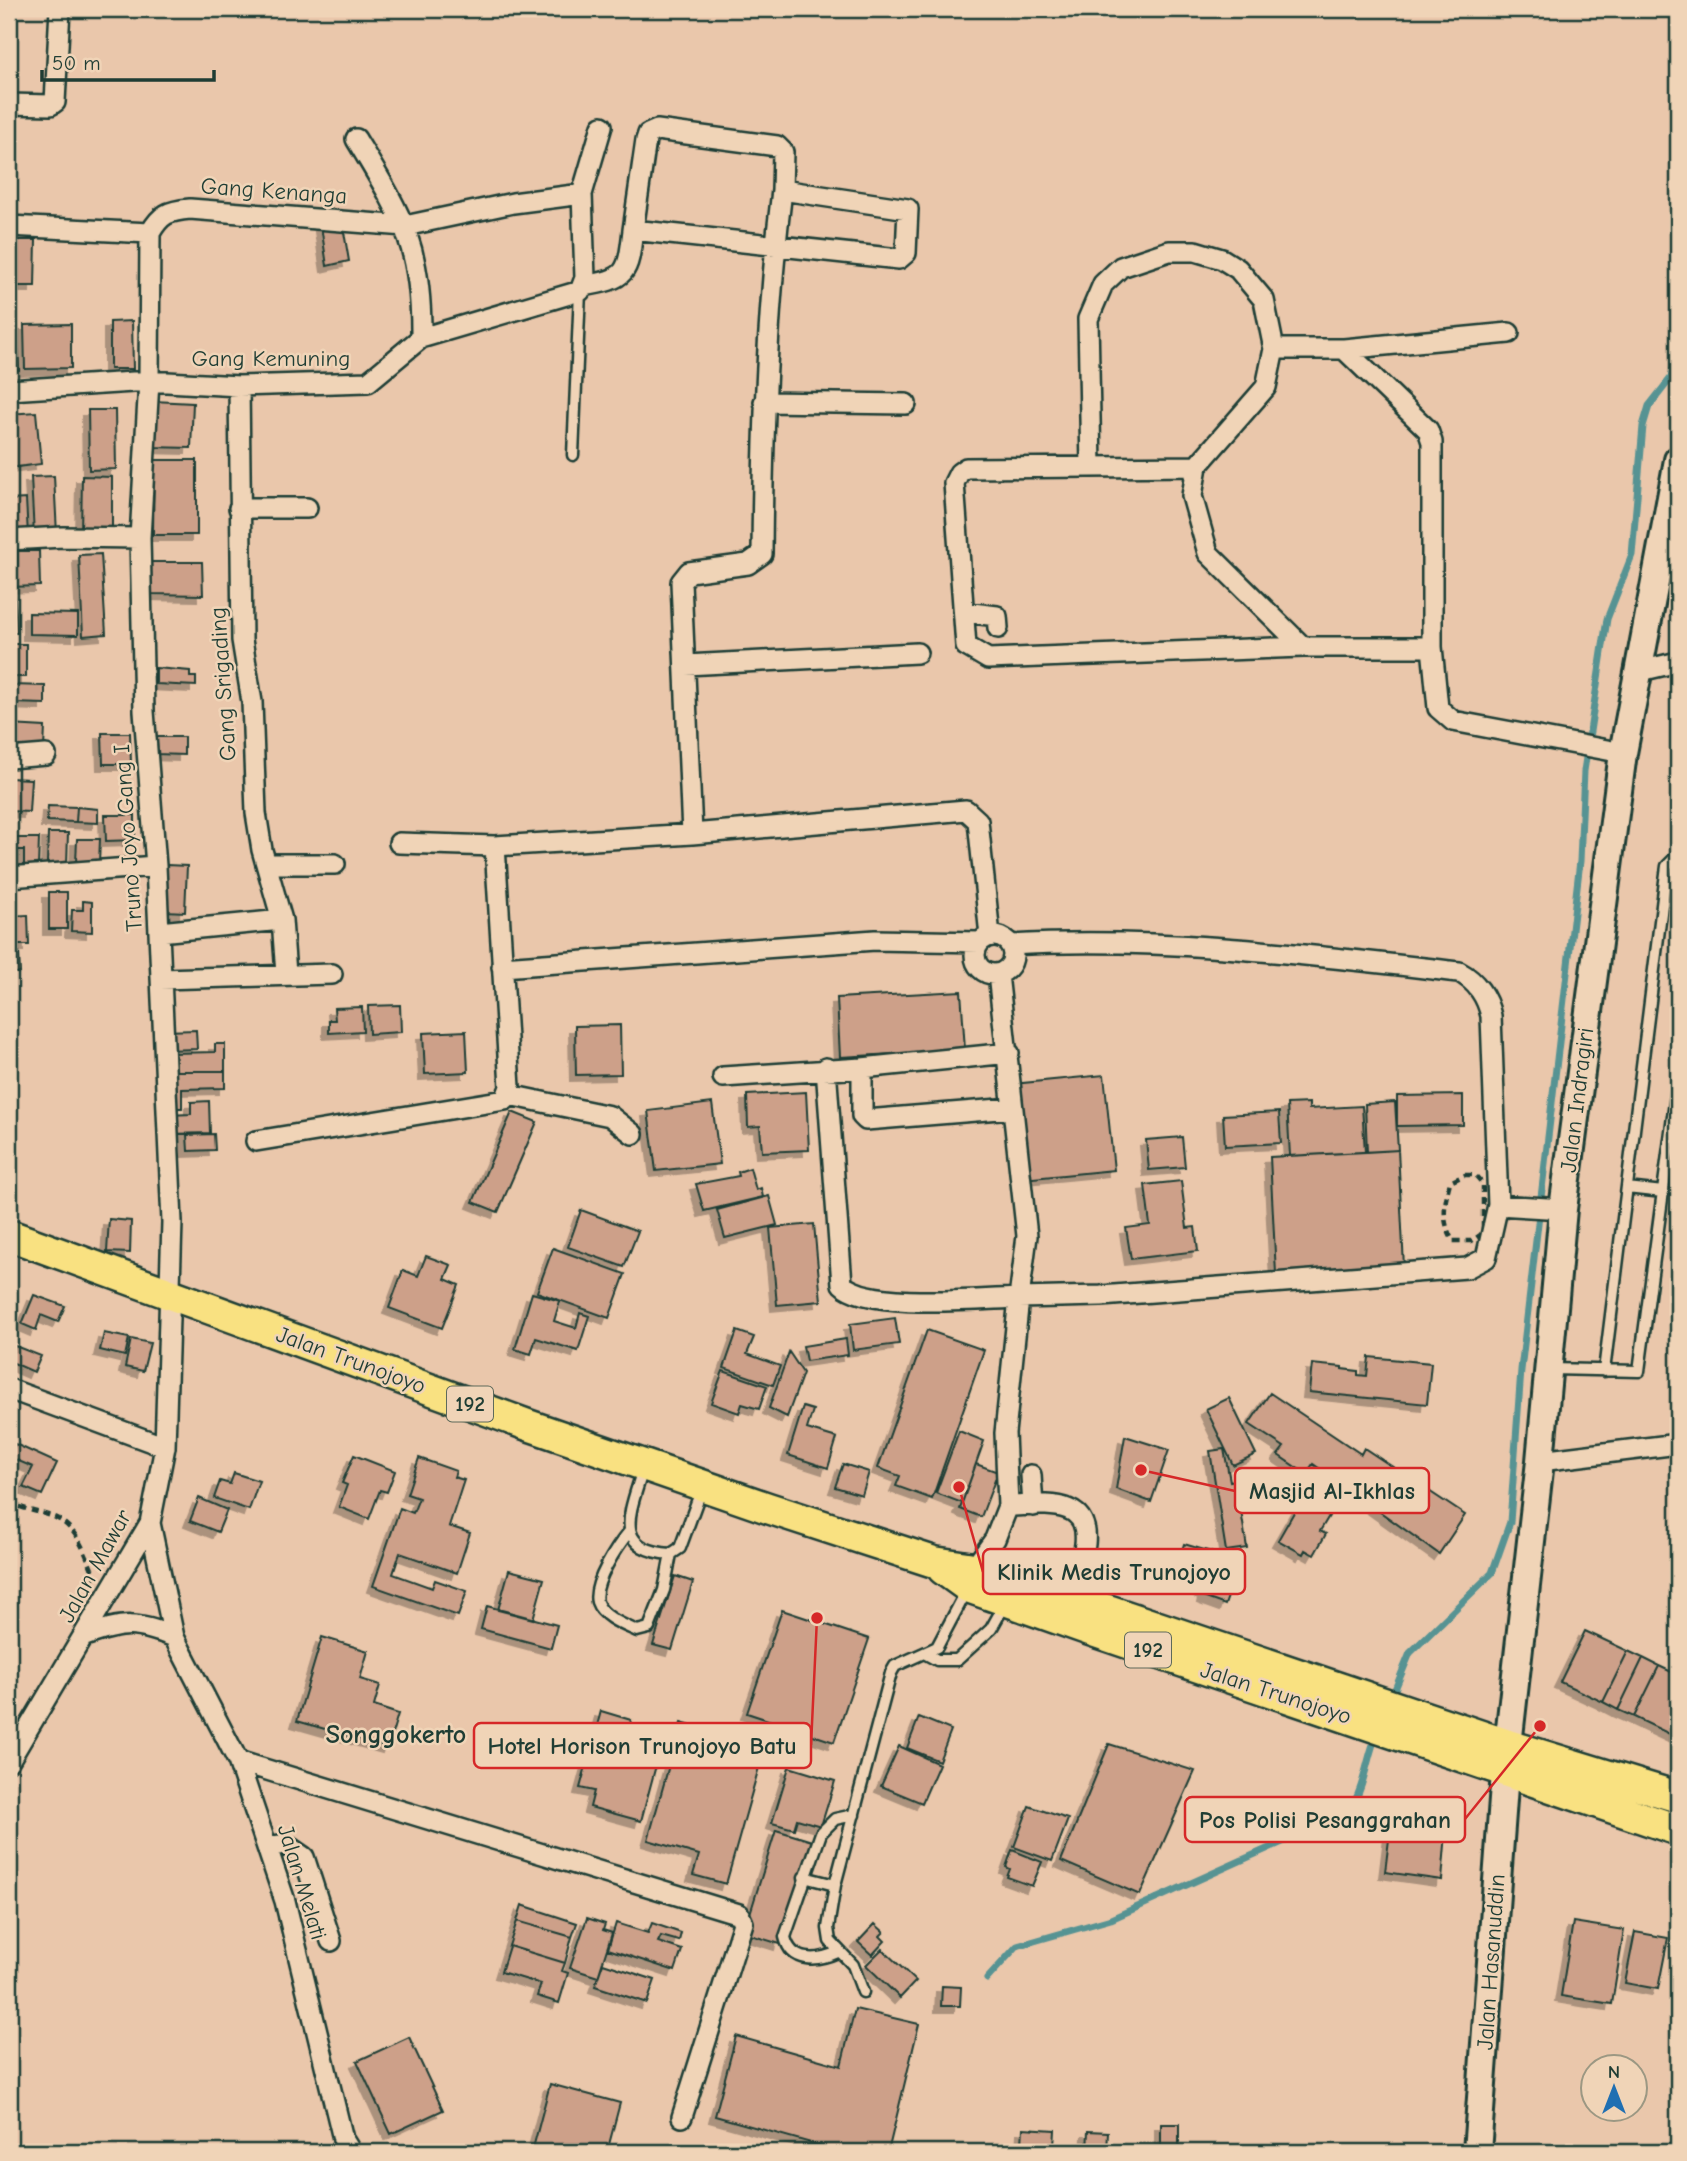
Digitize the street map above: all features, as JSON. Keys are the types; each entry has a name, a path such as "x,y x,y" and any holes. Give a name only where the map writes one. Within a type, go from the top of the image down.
{"main road":[{"name":"Jalan Trunojoyo","path":"9,1235 703,1486 934,1562 971,1577 1069,1597 1373,1712"},
{"name":"Jalan Trunojoyo","path":"971,1577 1007,1601 1402,1721 1506,1758"},
{"name":"192","path":"1506,1758 1678,1797"},
{"name":"192","path":"1506,1758 1678,1830"}],"street":[{"path":"9,104 51,105 55,102 60,9"},
{"path":"582,288 582,194 602,126"},
{"path":"692,834 681,582 683,576 748,564 762,554 764,402 775,245 782,190 783,152 777,146 653,131 646,140 633,230 775,245 899,259 906,253 908,209 782,190"},
{"path":"356,139 393,197 405,226 421,292 421,338"},
{"name":"Gang Kenanga","path":"150,233 160,216 170,210 190,209 405,226 513,203 582,194"},
{"path":"9,226 150,233"},
{"name":"Gang Kemuning","path":"9,390 149,381 239,386 368,382 421,338 612,281 623,274 629,262 633,230"},
{"name":"Truno Joyo Gang I","path":"150,233 149,381 140,538 144,711 156,866 172,1222 172,1293"},
{"path":"1091,467 1088,319 1103,284 1121,267 1169,251 1195,251 1222,259 1238,269 1264,300 1275,349 1266,387 1261,396 1197,466 1192,496 1208,553 1303,646"},
{"path":"1275,349 1344,349 1509,333"},
{"path":"1344,349 1428,430 1432,442 1432,647 1437,708 1442,716 1453,721 1613,751"},
{"name":"Gang Srigading","path":"239,386 242,640 252,702 256,813 282,920 286,974"},
{"path":"764,402 906,404"},
{"name":"Jalan Indragiri","path":"1506,1758 1549,1369 1555,1210 1613,751 1640,671 1678,460"},
{"path":"1197,466 966,468 959,473 954,483 966,646 988,659 1303,646 1432,647"},
{"path":"239,508 307,508"},
{"path":"9,540 63,537 140,538"},
{"path":"964,612 997,615 998,628"},
{"path":"686,665 918,653"},
{"path":"1640,671 1678,662"},
{"path":"9,758 46,754"},
{"path":"398,843 495,846 692,834 966,810 978,821 985,939 975,953 977,965 987,972 998,974 1009,967 1013,956 1010,945 1002,937 985,939 874,940 502,967"},
{"path":"256,1141 505,1100 509,1095 495,846"},
{"path":"267,864 335,864"},
{"path":"9,877 156,866"},
{"path":"159,932 282,920"},
{"path":"826,1068 842,1284 853,1290 891,1300 1114,1295 1467,1268 1486,1258 1501,1206 1491,1016 1483,994 1469,977 1459,972 1149,942 1091,940 1010,945"},
{"path":"161,979 332,974"},
{"path":"971,1577 995,1539 1008,1506 1005,1433 1027,1236 1012,1108 1009,1053 998,974"},
{"path":"723,1077 826,1068 862,1068 1009,1053"},
{"path":"862,1068 863,1116 866,1120 1012,1108"},
{"path":"509,1095 610,1116 633,1134"},
{"path":"1501,1206 1555,1210"},
{"name":"Jalan Mawar","path":"9,1761 150,1523 165,1447 172,1293"},
{"path":"9,1389 165,1447"},
{"path":"1540,1461 1678,1444"},
{"path":"1031,1475 1033,1506"},
{"path":"1008,1506 1069,1509 1079,1516 1084,1528 1085,1542 1069,1597"},
{"name":"Jalan Melati","path":"150,1523 174,1637 238,1761 285,1901 343,2139 351,2152"},
{"path":"85,1636 127,1623 145,1626 174,1637"},
{"name":"Jalan Hasanuddin","path":"1477,2152 1506,1758"},
{"path":"238,1761 739,1914 743,1923 682,2117"},
{"path":"267,1847 285,1844 304,1857 331,1941"}],"lane":[{"path":"573,455 582,288"},
{"path":"1604,1371 1667,866 1678,855"},
{"path":"1549,1369 1639,1371 1678,1079"},
{"path":"1627,1188 1663,1192"},
{"path":"644,1465 629,1532 611,1557 597,1592 597,1603 604,1613 637,1631 649,1628 664,1590 671,1554"},
{"path":"629,1532 635,1544 659,1554 671,1554 680,1548 703,1486"},
{"path":"863,1992 853,1965 830,1941 828,1928 835,1885 891,1673 895,1666 937,1647 971,1577"},
{"path":"926,1654 937,1661 957,1660 990,1629 1007,1601"},
{"path":"838,1952 821,1959 808,1959 792,1952 785,1937 821,1833 835,1819 854,1815"},
{"path":"804,1877 835,1885"}],"path":[{"path":"1465,1175 1475,1175 1483,1184 1483,1233 1472,1241 1452,1241 1445,1227 1443,1206 1450,1182 1465,1175"},
{"path":"9,1502 29,1512 57,1518 72,1528 96,1578 110,1593"}],"building":[{"path":"321,226 343,226 349,261 327,266"},
{"path":"9,240 36,240 35,286 9,286"},
{"path":"132,321 133,369 110,369 110,322"},
{"path":"9,322 17,322 19,370 9,370"},
{"path":"71,324 71,368 25,369 24,325"},
{"path":"153,401 193,403 191,448 151,447"},
{"path":"88,410 115,410 116,469 89,470"},
{"path":"36,412 41,464 9,468 9,414"},
{"path":"154,460 197,460 197,535 153,535"},
{"path":"54,476 57,534 34,535 31,477"},
{"path":"82,476 112,477 112,533 81,533"},
{"path":"26,499 28,535 9,535 9,500"},
{"path":"17,551 39,551 40,586 9,587 9,553 10,569 17,569"},
{"path":"101,554 106,634 83,636 79,555"},
{"path":"151,562 202,562 203,595 151,594"},
{"path":"15,595 17,633 9,633 9,596"},
{"path":"29,613 78,614 78,635 29,634"},
{"path":"11,644 26,644 26,677 11,677"},
{"path":"156,668 190,671 190,677 196,677 196,686 156,684"},
{"path":"13,685 45,686 45,704 12,703"},
{"path":"10,725 45,727 44,749 9,747"},
{"path":"102,733 130,733 131,764 103,764"},
{"path":"156,737 184,737 184,755 156,754"},
{"path":"9,778 31,779 29,812 9,811"},
{"path":"48,806 77,807 76,822 47,821"},
{"path":"77,807 98,809 98,823 76,822"},
{"path":"105,815 135,815 135,840 106,841"},
{"path":"48,833 68,833 67,864 47,864"},
{"path":"16,838 39,838 38,868 24,868 24,850 15,850"},
{"path":"77,839 100,839 99,863 76,863"},
{"path":"167,865 187,866 185,912 165,911"},
{"path":"49,892 67,892 67,929 49,929"},
{"path":"83,901 92,902 92,932 71,931 72,910 83,910"},
{"path":"28,915 29,945 9,945 9,916"},
{"path":"9,952 19,952 20,973 9,973"},
{"path":"961,991 965,1050 840,1057 837,998"},
{"path":"400,1005 401,1032 369,1034 368,1006"},
{"path":"362,1007 363,1031 329,1033 329,1020 335,1020 334,1008"},
{"path":"620,1025 621,1074 576,1075 575,1026"},
{"path":"196,1030 197,1049 165,1050 165,1031"},
{"path":"466,1031 468,1072 425,1074 423,1033"},
{"path":"215,1044 225,1044 225,1071 172,1071 172,1053 215,1052"},
{"path":"170,1071 225,1071 225,1088 182,1089 182,1108 167,1108"},
{"path":"1104,1075 1114,1170 1023,1179 1013,1084"},
{"path":"806,1092 809,1150 762,1152 760,1126 748,1127 747,1095"},
{"path":"1463,1095 1463,1125 1397,1126 1397,1096"},
{"path":"209,1101 210,1133 169,1134 168,1115 191,1114 191,1102"},
{"path":"1395,1102 1398,1150 1367,1152 1365,1104"},
{"path":"712,1103 720,1164 656,1171 648,1111"},
{"path":"1309,1103 1309,1109 1362,1106 1365,1152 1290,1156 1287,1104"},
{"path":"512,1112 537,1122 498,1212 473,1202"},
{"path":"1279,1112 1281,1143 1225,1146 1223,1115"},
{"path":"214,1134 215,1150 188,1151 187,1135"},
{"path":"1182,1137 1185,1167 1149,1170 1146,1140"},
{"path":"1398,1150 1404,1267 1276,1274 1270,1157"},
{"path":"750,1168 756,1190 761,1188 763,1197 704,1211 696,1184 739,1176 738,1172"},
{"path":"1181,1181 1187,1228 1195,1227 1198,1251 1131,1259 1126,1228 1150,1225 1145,1185"},
{"path":"769,1196 777,1225 725,1238 717,1210"},
{"path":"581,1210 638,1231 624,1267 568,1247"},
{"path":"109,1219 131,1221 130,1253 107,1252"},
{"path":"814,1224 821,1301 777,1305 770,1228"},
{"path":"553,1248 625,1274 609,1318 537,1292"},
{"path":"426,1256 451,1265 445,1279 459,1285 442,1328 389,1308 403,1270 418,1276"},
{"path":"532,1293 560,1301 554,1321 576,1328 580,1313 589,1316 578,1351 536,1338 531,1354 515,1349"},
{"path":"34,1295 65,1306 58,1322 41,1315 36,1330 22,1324"},
{"path":"895,1318 899,1344 853,1350 850,1324"},
{"path":"927,1330 984,1350 932,1499 896,1486 900,1476 878,1468"},
{"path":"737,1331 754,1337 747,1354 780,1366 773,1385 724,1368"},
{"path":"104,1333 129,1338 125,1356 100,1350"},
{"path":"131,1339 150,1343 143,1371 125,1367"},
{"path":"846,1339 848,1355 806,1361 803,1346"},
{"path":"15,1346 41,1356 34,1372 9,1361"},
{"path":"789,1352 803,1373 787,1417 769,1408"},
{"path":"1369,1357 1431,1363 1427,1404 1309,1392 1312,1364 1342,1367 1358,1371 1358,1375 1367,1376"},
{"path":"723,1371 767,1386 759,1409 742,1404 739,1413 711,1403"},
{"path":"1270,1393 1361,1454 1364,1448 1465,1515 1439,1554 1313,1464 1306,1474 1278,1455 1284,1447 1249,1424"},
{"path":"1229,1398 1256,1454 1233,1465 1206,1409"},
{"path":"803,1407 813,1410 807,1429 837,1438 828,1468 788,1455"},
{"path":"959,1431 984,1441 962,1503 936,1493"},
{"path":"1125,1436 1169,1450 1151,1502 1116,1489"},
{"path":"15,1444 57,1463 42,1495 23,1487 33,1467 9,1457"},
{"path":"1224,1449 1230,1481 1236,1480 1247,1548 1226,1551 1210,1451"},
{"path":"354,1455 395,1471 387,1492 380,1490 369,1519 339,1507 347,1485 342,1483"},
{"path":"419,1458 456,1471 454,1477 464,1480 449,1526 470,1533 457,1573 400,1553 393,1574 432,1588 435,1580 467,1591 458,1616 373,1586 400,1508 413,1513 419,1498 407,1494"},
{"path":"843,1464 869,1472 862,1495 835,1487"},
{"path":"976,1464 998,1472 981,1517 960,1509"},
{"path":"234,1473 259,1481 249,1510 214,1498 220,1481 230,1484"},
{"path":"199,1498 227,1510 218,1532 190,1521"},
{"path":"1301,1500 1329,1516 1320,1531 1326,1534 1314,1555 1305,1550 1303,1554 1278,1540"},
{"path":"1184,1544 1211,1552 1201,1582 1189,1579 1186,1586 1172,1581"},
{"path":"1208,1567 1235,1576 1225,1605 1203,1597 1204,1593 1200,1591"},
{"path":"509,1570 544,1579 533,1619 498,1610"},
{"path":"675,1576 693,1582 672,1650 653,1645"},
{"path":"487,1606 557,1625 551,1648 481,1629"},
{"path":"782,1610 869,1639 834,1742 747,1713"},
{"path":"1585,1631 1628,1651 1603,1702 1560,1682"},
{"path":"322,1637 368,1651 360,1679 380,1685 374,1706 398,1714 388,1747 297,1721"},
{"path":"1628,1651 1643,1658 1618,1710 1603,1702"},
{"path":"1643,1658 1659,1666 1634,1717 1618,1710"},
{"path":"1659,1666 1678,1675 1678,1738 1634,1717"},
{"path":"601,1711 631,1720 628,1734 662,1743 641,1821 590,1807 594,1791 580,1788"},
{"path":"919,1717 951,1730 939,1761 907,1748"},
{"path":"681,1723 765,1746 726,1884 693,1875 699,1855 648,1840"},
{"path":"1109,1744 1195,1771 1140,1895 1061,1861"},
{"path":"899,1746 939,1764 922,1803 881,1786"},
{"path":"789,1767 835,1781 821,1826 797,1819 794,1829 772,1823"},
{"path":"1029,1806 1068,1819 1052,1861 1014,1847"},
{"path":"1392,1815 1447,1821 1442,1880 1385,1872"},
{"path":"776,1830 812,1841 780,1944 744,1933"},
{"path":"1012,1850 1042,1862 1032,1886 1007,1877 1010,1869 1006,1867"},
{"path":"522,1905 577,1923 572,1937 517,1921"},
{"path":"587,1918 605,1924 603,1930 612,1933 598,1977 570,1968"},
{"path":"517,1921 572,1937 565,1963 509,1946"},
{"path":"1573,1922 1624,1930 1612,2004 1561,1996"},
{"path":"616,1923 648,1933 652,1923 681,1933 679,1941 661,1936 658,1942 682,1950 675,1971 608,1949"},
{"path":"875,1924 884,1932 880,1936 885,1941 872,1955 858,1942"},
{"path":"1635,1932 1668,1938 1658,1989 1625,1983"},
{"path":"509,1946 565,1963 562,1971 568,1973 559,2003 537,1996 541,1984 501,1972"},
{"path":"882,1949 916,1981 900,1998 866,1965"},
{"path":"603,1963 655,1980 647,2003 595,1986"},
{"path":"942,1986 961,1987 960,2006 941,2006"},
{"path":"855,2009 919,2024 888,2152 843,2152 715,2116 736,2036 841,2066"},
{"path":"409,2037 443,2110 391,2134 357,2061"},
{"path":"550,2084 620,2103 607,2152 532,2152"},
{"path":"1161,2124 1179,2124 1179,2152 1161,2152"},
{"path":"1023,2128 1055,2130 1054,2147 1022,2145"},
{"path":"1088,2131 1108,2132 1107,2152 1087,2152"},
{"path":"995,2145 1018,2147 1018,2152 995,2152"}],"waterway":[{"path":"1391,1699 1410,1653 1492,1573 1510,1522 1521,1370 1580,861 1584,771 1607,619 1632,555 1643,426 1649,406 1671,378 1678,348"},
{"path":"987,1979 1017,1946 1111,1919 1349,1812 1359,1793 1377,1733"}],"place":[{"name":"Masjid Al-Ikhlas","path":"1141,1470"},
{"name":"Klinik Medis Trunojoyo","path":"959,1487"},
{"name":"Hotel Horison Trunojoyo Batu","path":"817,1618"},
{"name":"Pos Polisi Pesanggrahan","path":"1540,1726"}],"district":[{"name":"Songgokerto","path":"396,1735"}]}
